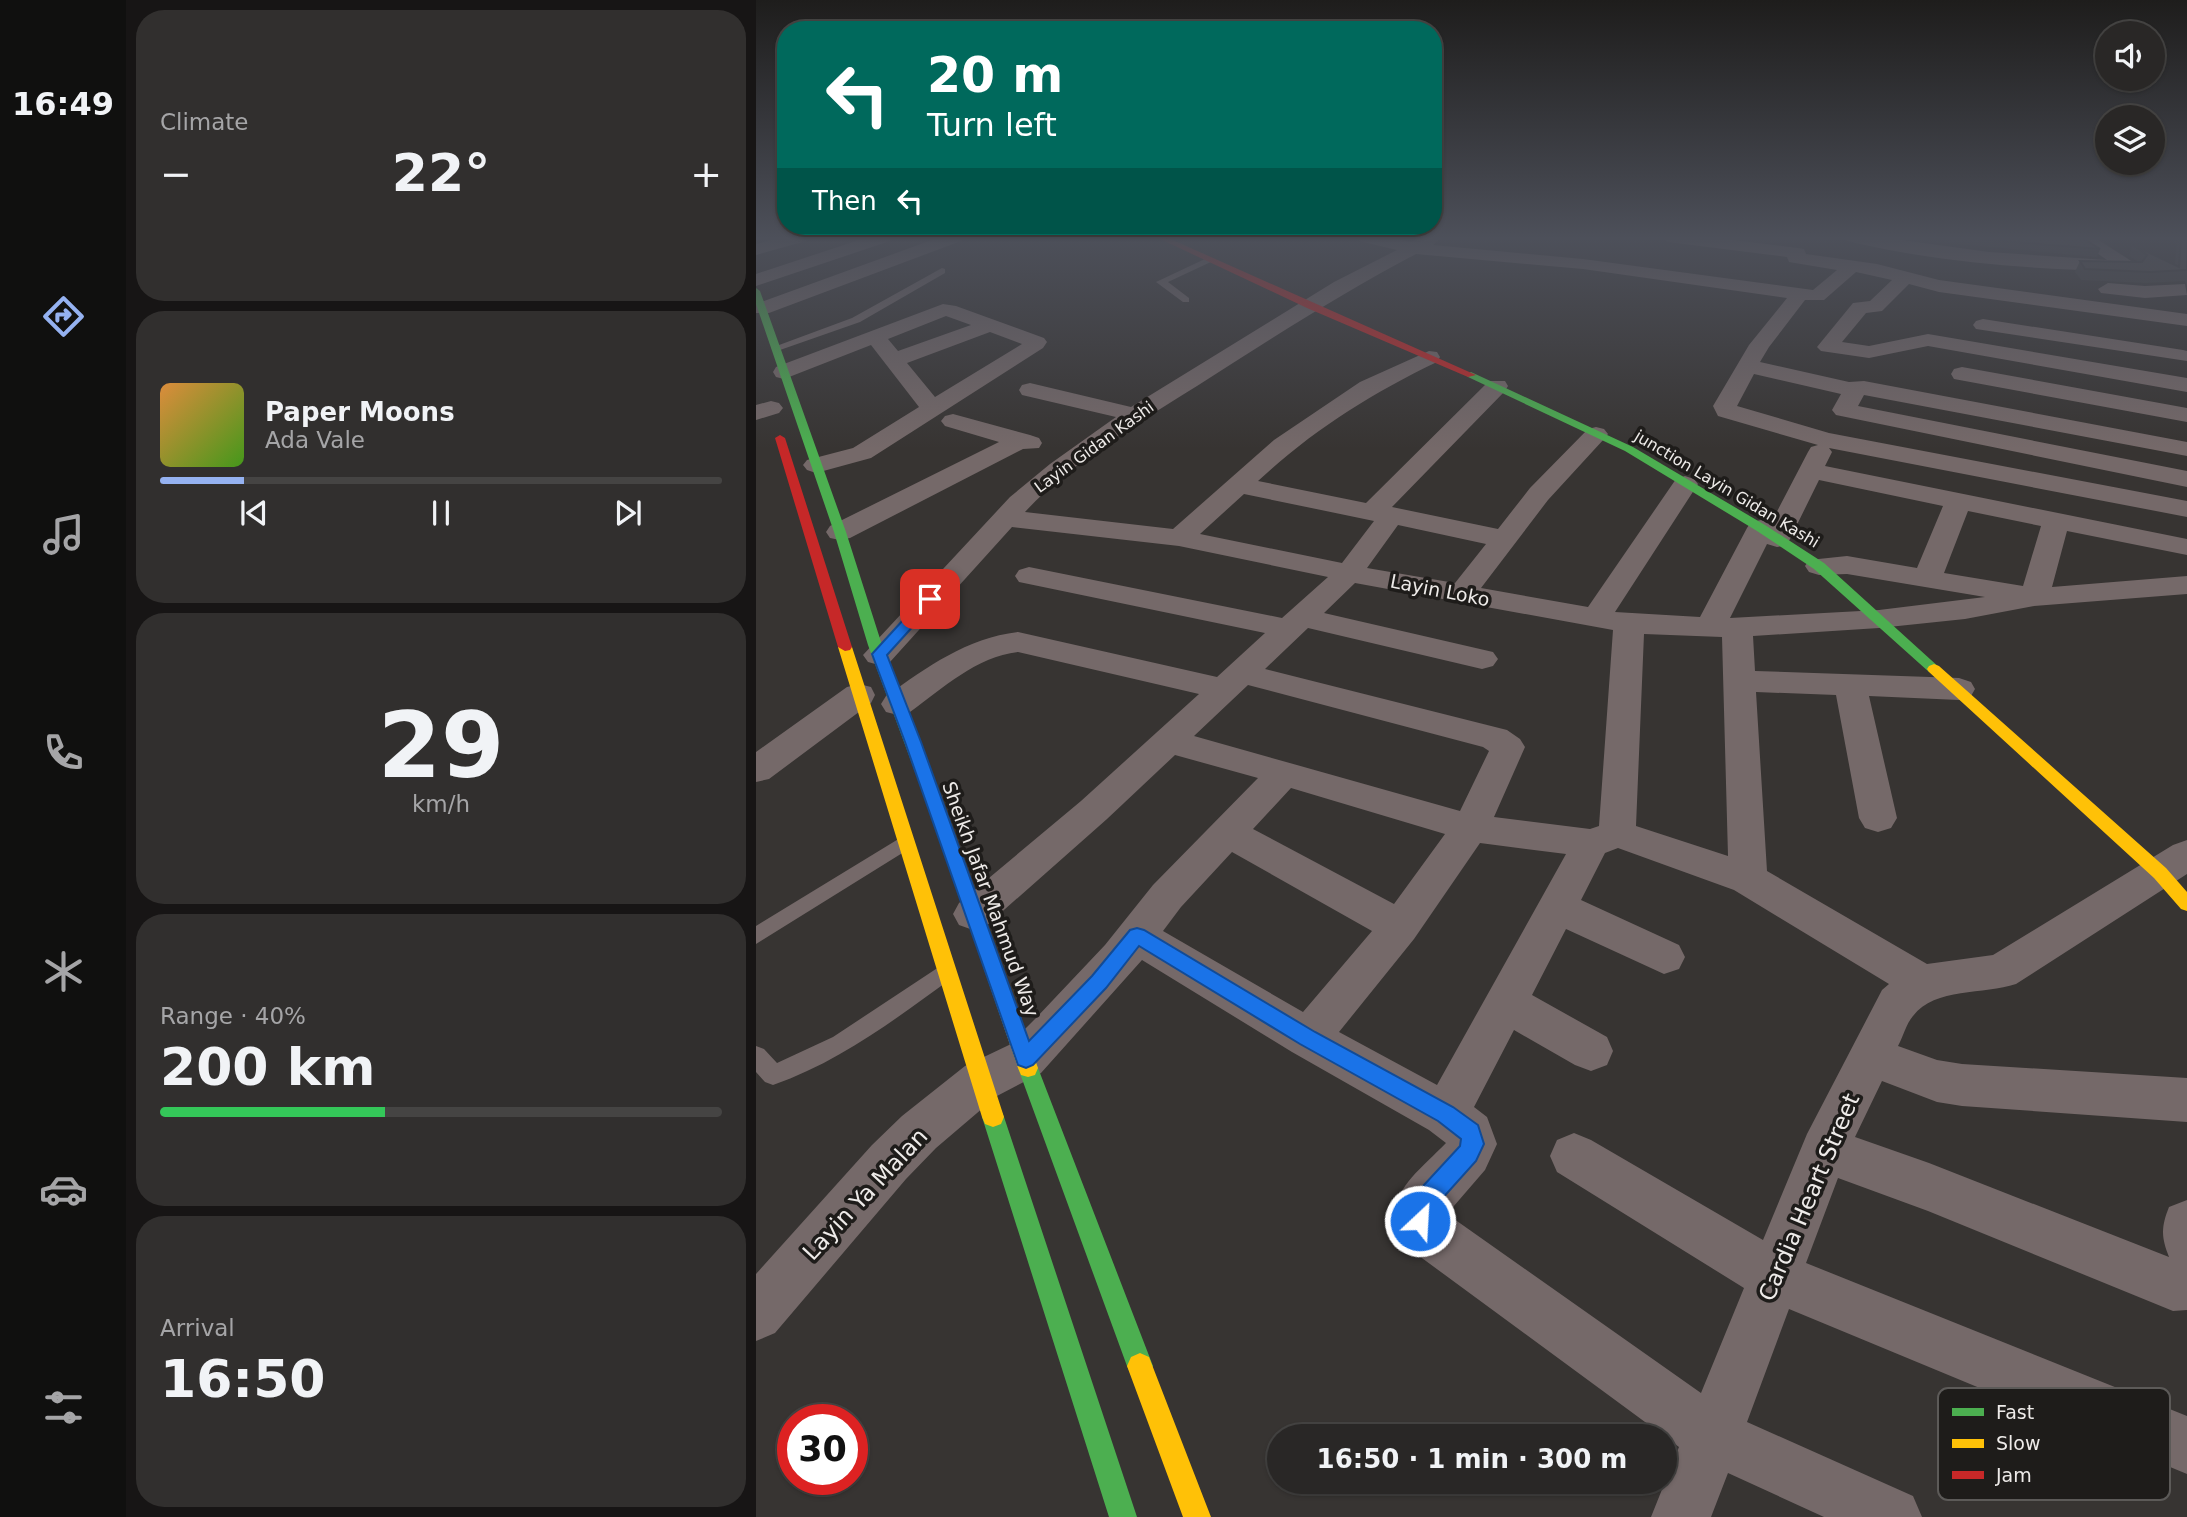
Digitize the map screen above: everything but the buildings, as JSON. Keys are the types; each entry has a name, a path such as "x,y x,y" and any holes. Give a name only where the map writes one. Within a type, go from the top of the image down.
{"main road":[{"name":"Sheikh Jafar Mahmud Way","path":"762,308 840,532 879,654 1197,1517"},
{"name":"junction Layin Gidan Kashi","path":"1314,308 1497,386 1629,449 1769,533 1819,566 2178,877"},
{"path":"764,403 1123,1517"}],"street":[{"name":"Layin Gidan Kashi","path":"879,654 1004,518 1077,456 1135,415 1307,308"},
{"path":"1789,308 1759,345 1725,406 1726,411 1826,440 2187,509"},
{"path":"1859,308 1828,347 1869,352 1928,340 2187,385"},
{"path":"1928,340 1949,308"},
{"path":"1983,324 2186,362 2177,319 2096,308"},
{"path":"784,372 947,310 1037,342 1002,365 942,415 862,453 816,465"},
{"path":"1759,310 1784,314"},
{"path":"894,360 990,324"},
{"path":"875,337 942,415 1077,456"},
{"path":"938,344 1002,365"},
{"path":"1179,538 1283,445 1368,387 1429,357"},
{"path":"1747,366 1846,400 2187,479"},
{"path":"1962,374 2187,415"},
{"path":"973,914 1094,810 1349,573 1382,513 1426,460 1497,386"},
{"path":"1748,878 1739,681 1723,628 1769,533 1811,471 1846,400 1864,388 2187,449"},
{"path":"1030,390 1135,415"},
{"path":"1462,594 1539,494 1596,434"},
{"path":"840,532 1021,440"},
{"path":"1811,471 2187,547"},
{"path":"1595,619 1685,484"},
{"path":"1239,485 1504,540"},
{"path":"1928,577 1958,500"},
{"name":"Layin Loko","path":"1004,518 1179,538 1349,573 1629,624 1723,628 1879,619 1965,610 2034,597"},
{"path":"2034,597 2057,519"},
{"path":"1819,566 1847,565 2034,597 2187,585"},
{"path":"1029,576 1482,659"},
{"path":"1446,1114 1558,907 1604,839 1629,624"},
{"path":"898,704 983,647 1000,642 1018,642 1233,681 1502,741 1508,747 1470,828 1400,927 1308,1038"},
{"path":"1739,681 1959,690"},
{"path":"1850,685 1878,818"},
{"path":"756,770 859,695"},
{"path":"1168,741 1470,828 1604,839 1748,878 1922,983 2001,971 2178,877"},
{"path":"1026,1059 1099,982 1167,896 1284,773"},
{"path":"1229,833 1400,927"},
{"path":"1558,907 1664,957"},
{"path":"1137,936 1308,1038 1446,1114 1470,1133 1473,1144 1468,1154 1419,1207 1420,1221 1429,1232 1712,1436 1892,1517"},
{"name":"Cardia Heart Street","path":"1681,1517 1824,1150 1897,1003 1922,983"},
{"path":"1507,1003 1591,1051"},
{"path":"1871,1056 1937,1081 1962,1085 2187,1100"},
{"name":"Layin Ya Malan","path":"756,1314 919,1132 981,1081 1026,1059"},
{"path":"1824,1150 1930,1186 2173,1285 2183,1285 2187,1281"},
{"path":"1574,1156 1775,1277 2047,1388"},
{"path":"2187,1225 2187,1239"},
{"path":"2170,1438 2187,1445"}],"lane":[{"path":"776,348 856,320 877,308"},
{"path":"756,936 905,842"},
{"path":"756,1056 773,1075 803,1066 840,1045 946,971"}],"traffic: fast":[{"path":"762,308 840,532 875,645 941,820"},
{"path":"1471,375 1629,449 1761,528 1819,566 1934,669"},
{"path":"1028,1068 1140,1366"},
{"path":"993,1117 1123,1517"}],"traffic: slow":[{"path":"845,647 993,1117"},
{"path":"1934,669 2160,873 2187,904"},
{"path":"941,820 1028,1068"},
{"path":"1140,1366 1197,1517"}],"traffic: jam":[{"path":"1314,308 1471,375"},
{"path":"780,438 845,647"}],"route":[{"path":"930,599 879,654 1026,1059 1099,982 1137,936 1308,1038 1446,1114 1470,1133 1473,1144 1468,1154 1419,1207 1420,1221"}]}
